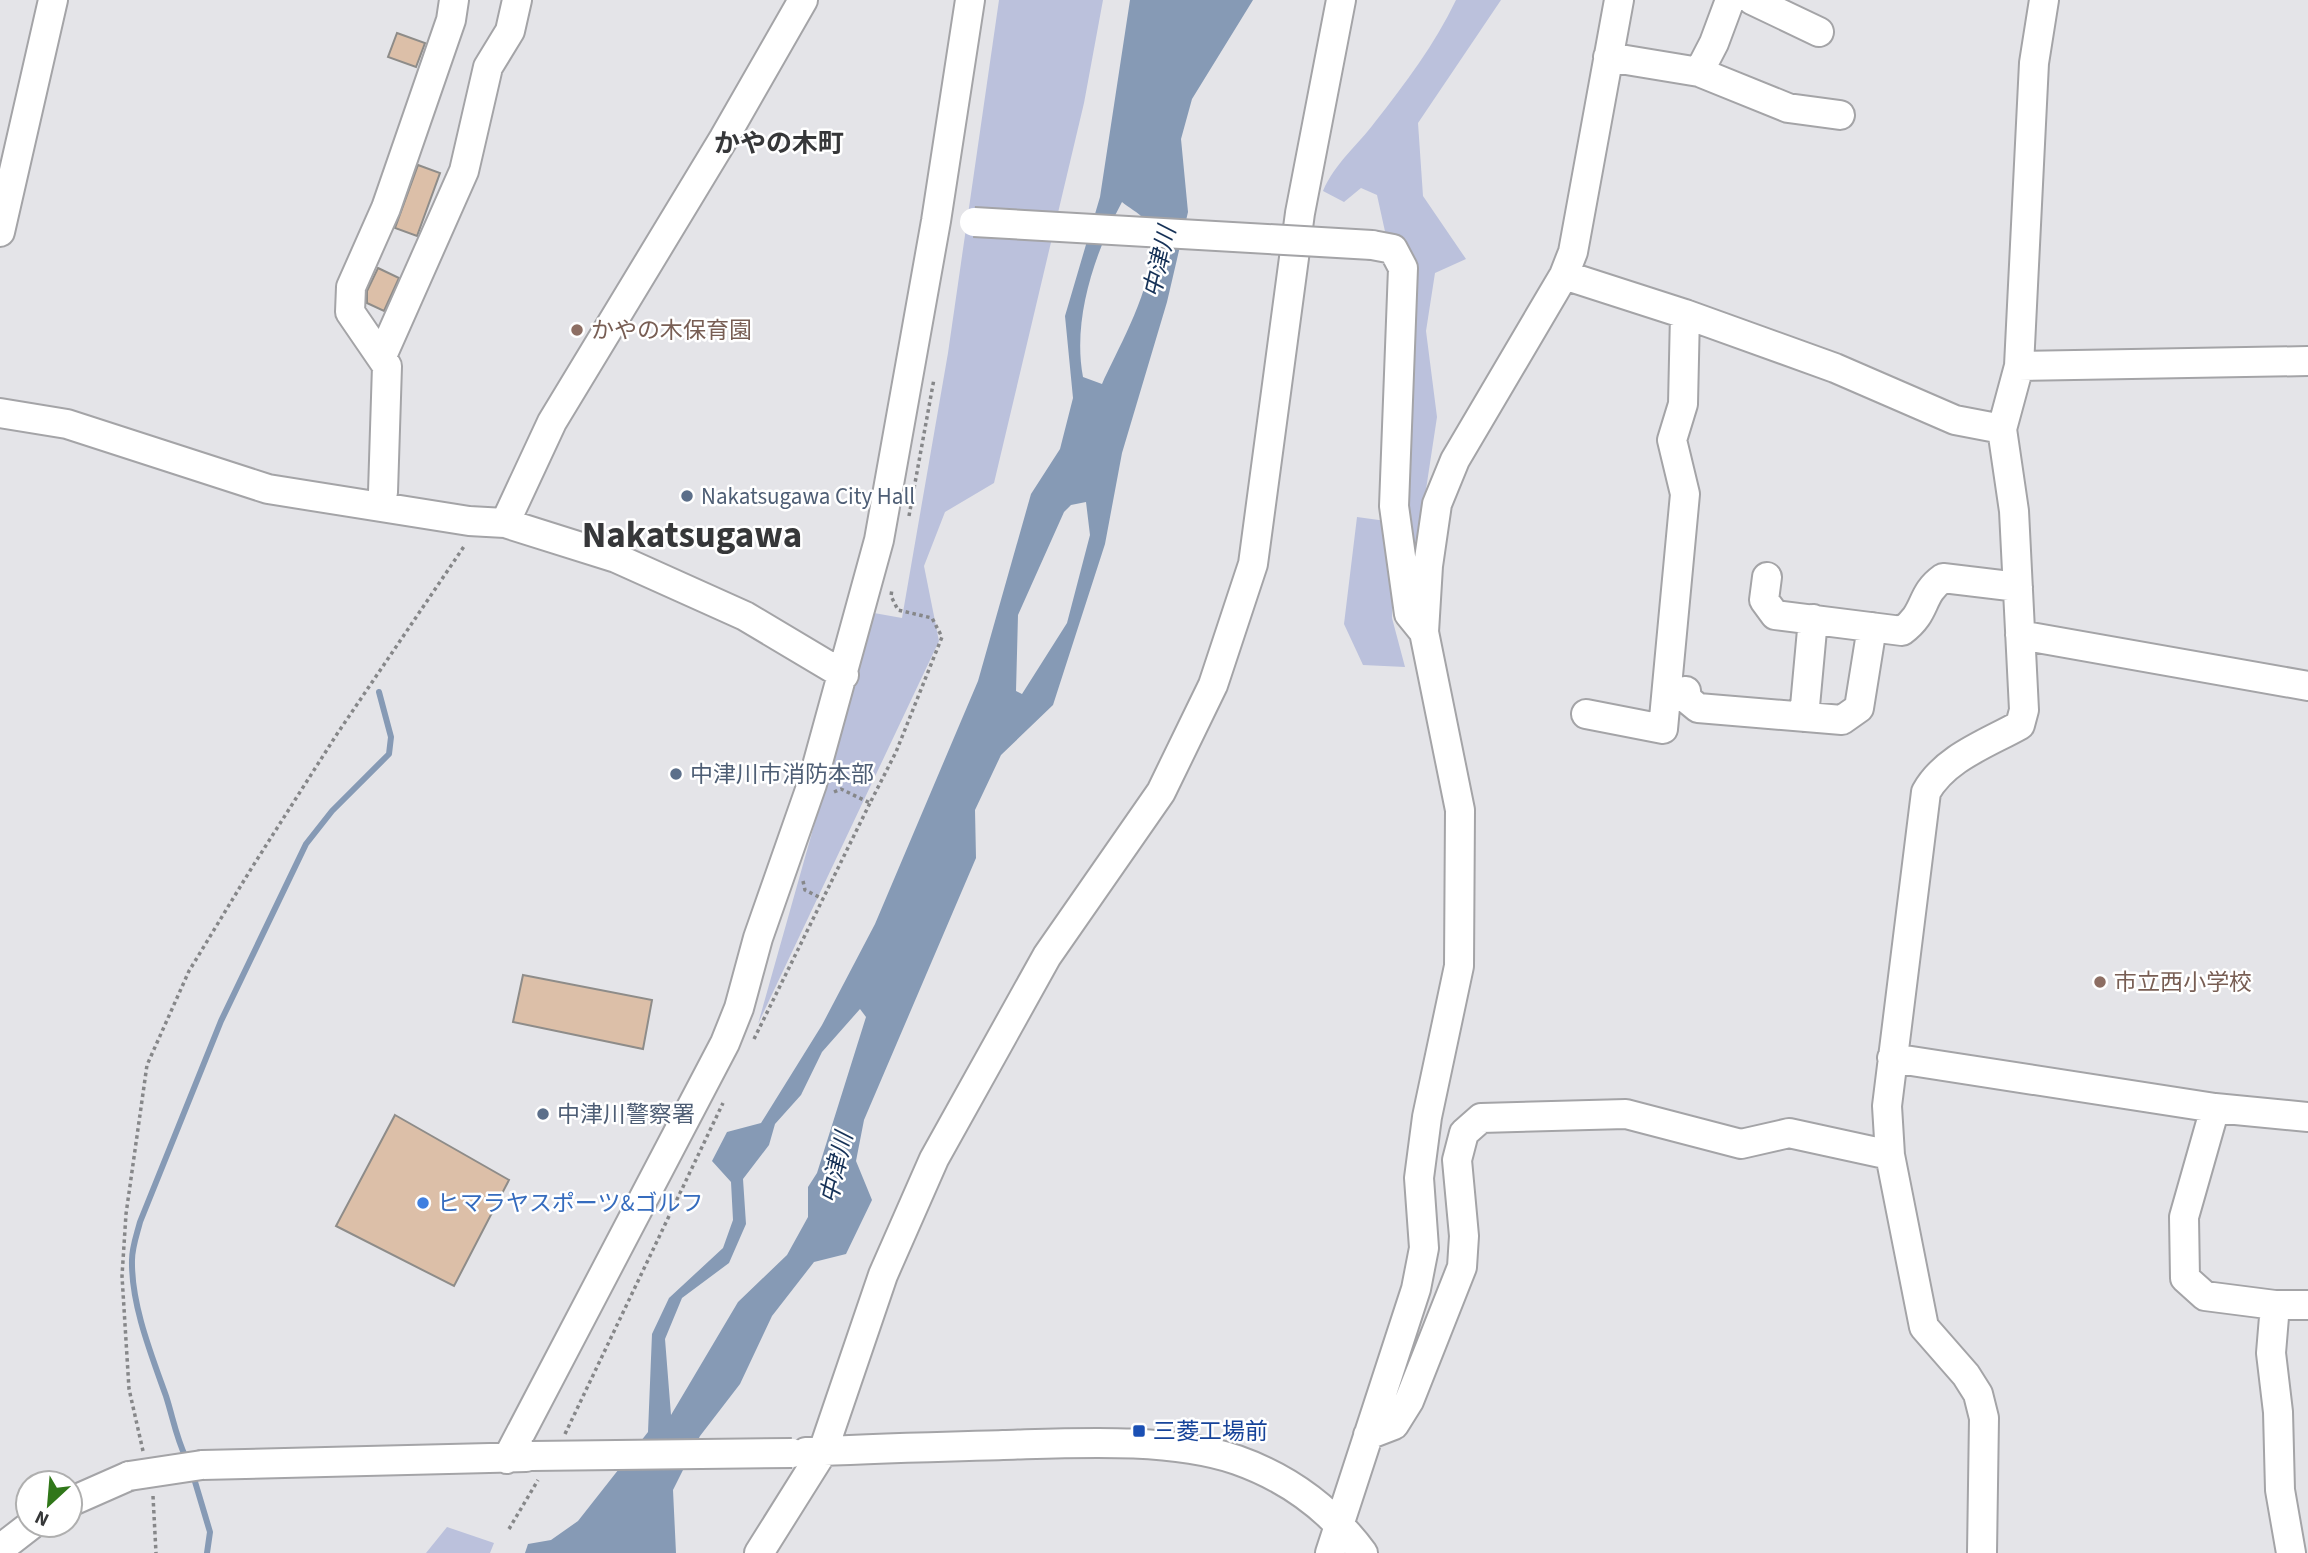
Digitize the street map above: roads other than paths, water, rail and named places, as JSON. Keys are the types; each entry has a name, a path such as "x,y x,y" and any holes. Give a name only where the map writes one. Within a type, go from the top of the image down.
{"street":[{"path":"0,232 53,0"},
{"path":"383,492 383,436 388,376 382,356 350,312 351,288 386,208 451,20 454,0"},
{"path":"382,356 464,172 488,67 510,31 517,0"},
{"path":"505,523 551,422 731,127 803,0"},
{"path":"527,1462 738,1043 739,1008 758,938 812,783 880,540 936,221 970,0"},
{"path":"759,1553 823,1451 883,1275 934,1159 985,1063 1047,956 1161,792 1213,685 1253,564 1300,213 1341,0"},
{"path":"1330,1553 1416,1289 1424,1248 1419,1178 1427,1117 1460,965 1460,810 1424,632 1428,566 1437,504 1455,460 1564,275 1573,252 1619,0"},
{"path":"1699,72 1714,43 1730,0"},
{"path":"1752,0 1819,32"},
{"path":"1982,1553 1984,1418 1978,1394 1966,1375 1924,1327 1890,1154 1887,1106 1926,792 1935,776 1952,762 2020,725 2024,710 2014,511 2002,429 2019,366 2034,63 2044,0"},
{"path":"1608,57 1699,72 1788,108 1840,115"},
{"path":"936,221 1372,244 1393,249 1403,268 1394,506 1409,614 1424,632"},
{"path":"1564,275 1685,314 1835,368 1955,420 2002,429"},
{"path":"1586,714 1662,729 1685,494 1672,440 1683,404 1685,314"},
{"path":"2019,366 2308,361"},
{"path":"0,413 67,424 268,489 469,521 505,523 617,558 745,616 844,675"},
{"path":"1767,577 1764,600 1775,615 1902,631 1918,619 1930,587 1943,578 2018,587"},
{"path":"1804,717 1813,619"},
{"path":"1686,691 1686,699 1698,708 1842,720 1859,708 1872,627"},
{"path":"2020,635 2308,686"},
{"path":"1892,1058 2215,1108 2308,1117"},
{"path":"2215,1108 2184,1217 2185,1278 2205,1296 2275,1305 2308,1305"},
{"path":"1368,1435 1394,1426 1409,1401 1462,1267 1464,1236 1457,1160 1464,1133 1481,1118 1626,1114 1741,1144 1789,1133 1890,1154"},
{"path":"2275,1305 2271,1353 2278,1412 2280,1490 2291,1553"},
{"path":"84,1497 142,1475 202,1465 527,1462 1061,1444 1156,1444 1237,1460 1308,1496 1340,1522 1363,1553"},
{"path":"0,1549 14,1538"}],"water":[{"name":"中津川","path":"1130,0 1253,0 1192,99 1181,139 1188,212 1167,302 1122,453 1105,544 1053,705 1001,755 975,810 976,858 864,1120 856,1161 872,1200 846,1254 814,1262 772,1316 740,1384 700,1436 673,1490 676,1553 525,1553 528,1544 551,1540 578,1521 648,1432 652,1334 669,1298 723,1248 733,1220 731,1182 712,1161 727,1132 761,1123 822,1025 875,924 978,681 1031,494 1060,449 1073,398 1065,316 1100,197","holes":["1122,202 1144,219 1151,236 1151,256 1139,302 1102,384 1083,377 1080,355 1083,309 1103,242","1086,502 1090,535 1067,623 1022,694 1016,691 1018,615 1064,512 1071,505","860,1009 866,1017 817,1173 808,1187 808,1217 787,1255 738,1302 671,1415 665,1339 682,1298 729,1263 746,1224 743,1179 769,1145 775,1124 801,1095 822,1052"]}],"waterway":[{"path":"186,1458 138,1311 132,1255 135,1241 140,1222 221,1021 306,844 332,811 389,754 391,737 379,692"},
{"path":"193,1475 210,1532 207,1553"}],"place":[{"name":"かやの木保育園","path":"577,330"},
{"name":"Nakatsugawa City Hall","path":"687,496"},
{"name":"中津川市消防本部","path":"676,774"},
{"name":"市立西小学校","path":"2100,982"},
{"name":"中津川警察署","path":"543,1114"},
{"name":"ヒマラヤスポーツ&ゴルフ","path":"423,1203"},
{"name":"三菱工場前","path":"1139,1431"}],"district":[{"name":"かやの木町","path":"779,143"},
{"name":"Nakatsugawa","path":"692,535"}]}
